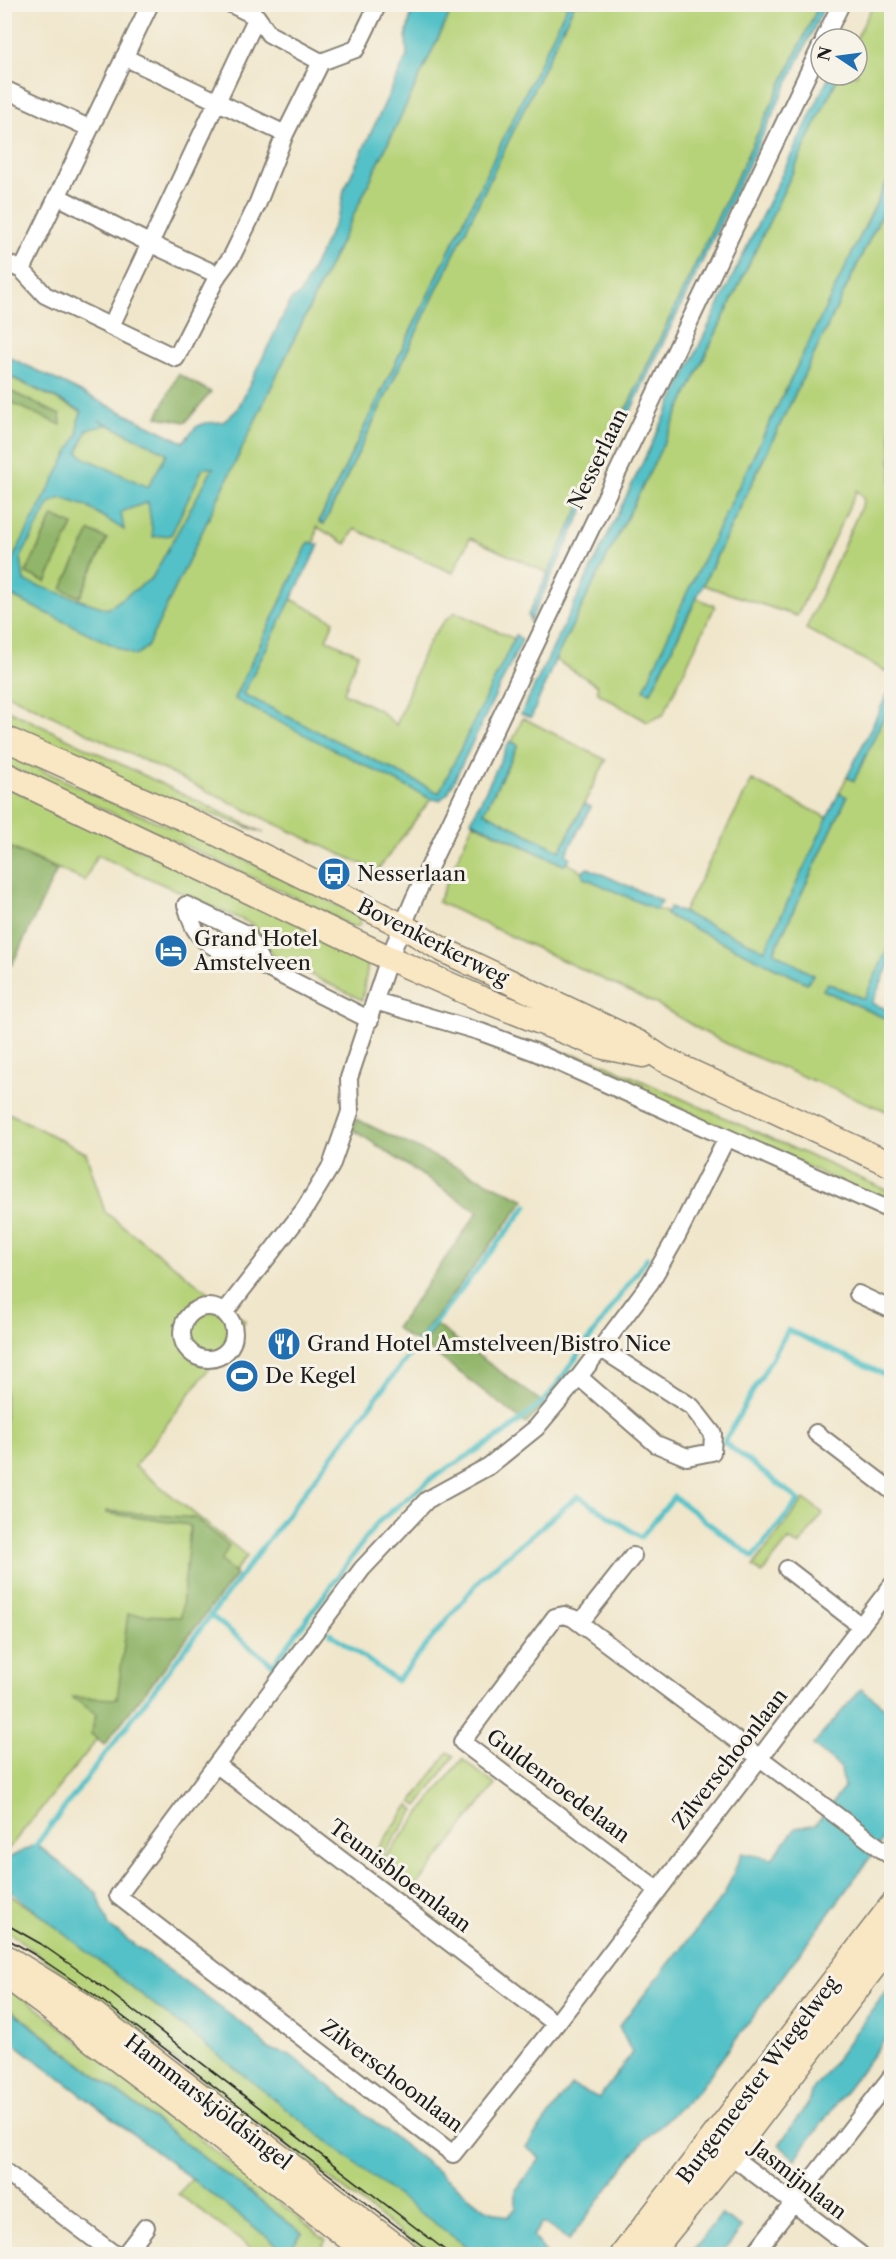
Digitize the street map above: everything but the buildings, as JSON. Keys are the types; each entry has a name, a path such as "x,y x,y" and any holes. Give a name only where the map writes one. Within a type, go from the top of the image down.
{"street":[{"path":"22,270 150,4"},
{"path":"231,4 257,17 268,34 321,62"},
{"path":"4,262 22,270 45,295 176,358 218,275 232,256 257,206 285,134 321,62 356,49 378,4"},
{"path":"830,27 841,4"},
{"path":"111,326 257,17"},
{"path":"124,57 285,134"},
{"name":"Nesserlaan","path":"389,958 458,804 809,71"},
{"path":"4,89 89,128"},
{"path":"57,196 218,275"},
{"name":"Bovenkerkerweg","path":"4,738 214,832 404,926 443,950 639,1044 663,1059 891,1165"},
{"name":"Bovenkerkerweg","path":"4,774 389,958 482,999 604,1047 663,1059"},
{"path":"263,966 247,934 186,905 196,930 207,942 235,956 245,957 370,1020"},
{"name":"Bovenkerkerweg","path":"224,1313 304,1210 331,1166 350,1112 349,1078 389,958"},
{"path":"375,1001 481,1032 535,1052 891,1211"},
{"name":"Zilverschoonlaan","path":"726,1139 677,1236 650,1283 579,1377 536,1428 489,1466 428,1500 362,1569 118,1896 453,2154 556,2024 891,1585"},
{"path":"858,1294 891,1310"},
{"path":"579,1377 656,1444 687,1457 712,1452 713,1434 692,1407 600,1348"},
{"path":"816,1433 891,1491"},
{"path":"580,1623 633,1556"},
{"path":"787,1569 861,1626"},
{"name":"Guldenroedelaan","path":"658,1890 462,1742 555,1617 564,1615 573,1617 886,1853"},
{"name":"Teunisbloemlaan","path":"217,1765 556,2024"},
{"name":"Burgemeester Wiegelweg","path":"650,2254 721,2148 891,1905"},
{"name":"Burgemeester Wiegelweg","path":"623,2254 721,2148 891,1942"},
{"name":"Hammarskjöldsingel","path":"4,1956 81,2004 365,2244"},
{"name":"Hammarskjöldsingel","path":"4,1974 365,2244 406,2254"},
{"path":"754,2254 891,2076"},
{"name":"Jasmijnlaan","path":"721,2148 860,2254"},
{"path":"4,2171 114,2254"},
{"path":"125,2254 146,2227"}],"green space":[{"path":"454,5 568,5 319,521 324,524 574,5 819,5 548,573 470,538 453,573 355,529 346,544 317,527 314,544 309,543 234,698 431,799 377,871 5,693 4,593 126,650 147,647"},
{"path":"873,5 891,5 891,173 686,595 645,690 651,692 697,598 715,606 663,715 647,722 598,693 597,685 555,660 647,478 833,87 869,87 869,27 862,27"},
{"path":"891,195 891,674 806,629 864,500 857,490 797,616 703,585"},
{"path":"4,374 167,453 148,488 171,534 203,468 214,467 152,578 107,609 24,582 5,573","holes":["53,517 73,525 46,582 26,573","90,532 107,539 80,597 63,589"]},
{"path":"178,374 211,392 186,422 157,417"},
{"path":"4,388 60,415 61,425 5,400"},
{"path":"53,516 73,525 46,582 26,573"},
{"path":"90,531 107,539 80,597 62,589"},
{"path":"291,599 334,621 326,639 358,654 344,693 379,710 396,725 425,649 443,623 455,612 515,639 439,793 243,694"},
{"path":"891,702 891,942 864,999 828,983 823,990 891,1021 891,1113 739,1050 658,1005 438,902 473,823 563,865 567,863 582,871 585,878 667,913 666,915 807,983 812,975 774,952 847,797 839,793 847,777 854,780"},
{"path":"4,708 264,833 111,779 5,728"},
{"path":"523,718 606,760 560,851 484,812 518,745 512,742"},
{"path":"4,752 119,806 219,847 360,916 361,924 356,927 348,925 210,857 5,765"},
{"path":"752,780 828,818 765,950 683,913"},
{"path":"4,785 369,958 362,1000 274,957 254,925 97,855 85,881 5,845"},
{"path":"4,845 57,870 12,965 5,961"},
{"path":"546,1048 595,1060 891,1192 891,1205"},
{"path":"5,1111 86,1153 105,1212 245,1321 135,1466 247,1556 5,1853"},
{"path":"356,1119 525,1200 417,1341 396,1328 478,1212 352,1129"},
{"path":"436,1325 545,1404 526,1424 423,1344"},
{"path":"804,1499 823,1513 799,1546 789,1540 762,1573 753,1566"},
{"path":"106,1511 195,1518 229,1546 221,1561 236,1575 104,1745 91,1734 96,1714 72,1697 117,1699 128,1614 181,1617 190,1527 189,1525 106,1513"},
{"path":"448,1752 454,1756 418,1806 412,1802"},
{"path":"462,1759 495,1785 415,1888 381,1863"},
{"path":"409,1805 415,1810 379,1860 373,1855"},
{"path":"5,1892 106,1957 478,2254 428,2254 5,1929"},
{"path":"4,1981 326,2240 316,2254 259,2254 178,2194 192,2179 287,2251 302,2233 5,2005"}],"water":[{"path":"568,4 574,5 324,524 319,522"},
{"path":"413,5 454,5 147,647 135,656 5,593 5,573 9,574 15,554 78,434 78,421 82,411 5,374 5,355 183,442 196,427 205,423 223,422 237,410 291,300 300,294 340,212 344,190 407,56 406,37","holes":["99,420 167,453 148,487 85,458 78,452 87,430 106,425","203,468 213,468 152,578 107,609 24,581 21,557 50,503 61,498 86,506 124,530 121,512 148,502 153,537 171,535"]},
{"path":"819,5 825,5 814,27 809,27 809,38 530,621 528,615"},
{"path":"824,87 833,87 647,478 555,660 531,718 521,714"},
{"path":"891,173 891,195 651,692 644,690 686,595"},
{"path":"309,542 319,545 243,694 439,793 516,635 522,640 448,793 440,800 431,799 234,699"},
{"path":"891,687 891,702 854,781 847,777"},
{"path":"510,741 518,745 484,812 560,851 585,804 591,807 566,854 570,858 564,865 471,821"},
{"path":"839,793 847,797 774,952 813,975 807,983 666,915 670,907 765,950"},
{"path":"588,868 662,901 656,910 585,878 582,871"},
{"path":"891,942 891,960 872,1003 891,1011 891,1021 823,990 827,983 864,999"},
{"path":"861,1689 891,1712 891,1829 698,2091 644,2140 569,2240 545,2224 541,2224 533,2236 547,2254 477,2254 392,2192 5,1887 5,1860 36,1844 97,1893 109,1926 252,2031 268,2049 290,2055 484,2208 508,2217 516,2208 516,2190 540,2158 526,2147 571,2085 599,2098 632,2053 619,2026 724,1895 742,1853 772,1859 796,1828 816,1824 844,1788 841,1768 813,1745"},
{"path":"891,1985 891,2031 795,2159 779,2145 808,2103 811,2092"},
{"path":"4,2005 302,2233 287,2252 5,2036"},
{"path":"721,2215 742,2228 721,2254 690,2254"}],"waterway":[{"path":"33,1849 392,1377 527,1206"},
{"path":"210,1615 273,1665 377,1523 432,1478 508,1431 548,1397 647,1258"},
{"path":"330,1633 397,1681 483,1576 578,1496 641,1537 674,1497 753,1557 799,1500 724,1442 788,1330 892,1378"}],"tram line":[{"path":"4,1923 41,1944 104,1988 450,2254"},
{"path":"4,1937 37,1956 96,1996 433,2254"}],"place":[{"name":"Nesserlaan","path":"334,874"},
{"name":"Grand Hotel Amstelveen","path":"171,951"},
{"name":"Grand Hotel Amstelveen/Bistro Nice","path":"284,1344"},
{"name":"De Kegel","path":"242,1376"}]}
